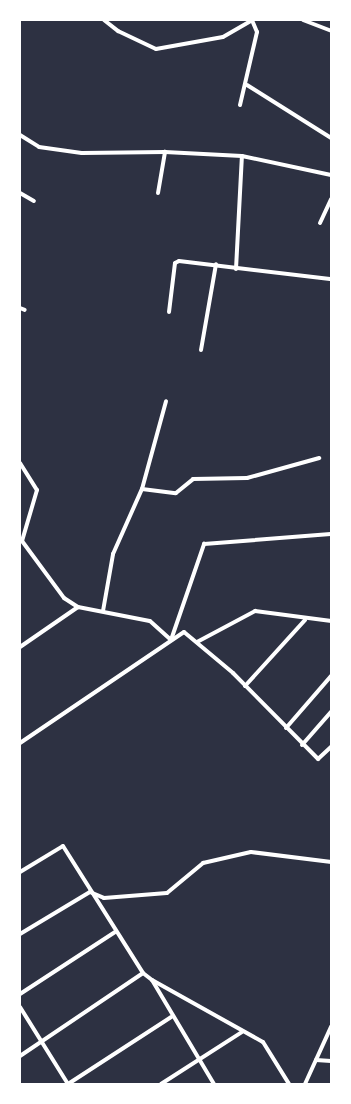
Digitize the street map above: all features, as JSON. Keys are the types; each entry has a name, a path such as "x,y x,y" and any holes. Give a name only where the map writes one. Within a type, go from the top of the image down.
{"street":[{"path":"104,20 118,31 156,49 223,37 252,20 257,32 247,85 240,105"},
{"path":"303,20 331,31"},
{"path":"247,85 331,138"},
{"path":"20,135 40,147 82,153 165,152 242,156 331,175"},
{"path":"158,193 165,152"},
{"path":"236,269 242,156"},
{"path":"20,193 34,202"},
{"path":"320,223 331,199"},
{"path":"169,312 177,262 216,264 236,269 330,279"},
{"path":"200,350 216,264"},
{"path":"20,308 25,310"},
{"path":"103,611 113,554 142,489 166,401"},
{"path":"142,489 176,493 193,479 247,478 319,458"},
{"path":"20,463 37,490 22,533 26,548 64,598 78,608 103,611 150,621 171,640"},
{"path":"20,526 27,520"},
{"path":"171,640 204,544 331,534"},
{"path":"20,647 78,608"},
{"path":"197,642 255,611 305,620 331,621"},
{"path":"245,686 305,620"},
{"path":"20,743 184,632 245,686 302,745 318,759 331,747"},
{"path":"286,728 331,676"},
{"path":"302,745 331,712"},
{"path":"20,872 63,846 90,892 143,974 242,1032 263,1042 290,1084"},
{"path":"90,892 104,898 167,893 203,863 251,852 331,862"},
{"path":"20,934 90,892"},
{"path":"20,994 115,932"},
{"path":"20,1056 143,974"},
{"path":"152,980 171,1017 214,1084"},
{"path":"20,1007 68,1084 171,1017"},
{"path":"305,1084 331,1027"},
{"path":"160,1084 242,1032"},
{"path":"316,1060 331,1061"}]}
